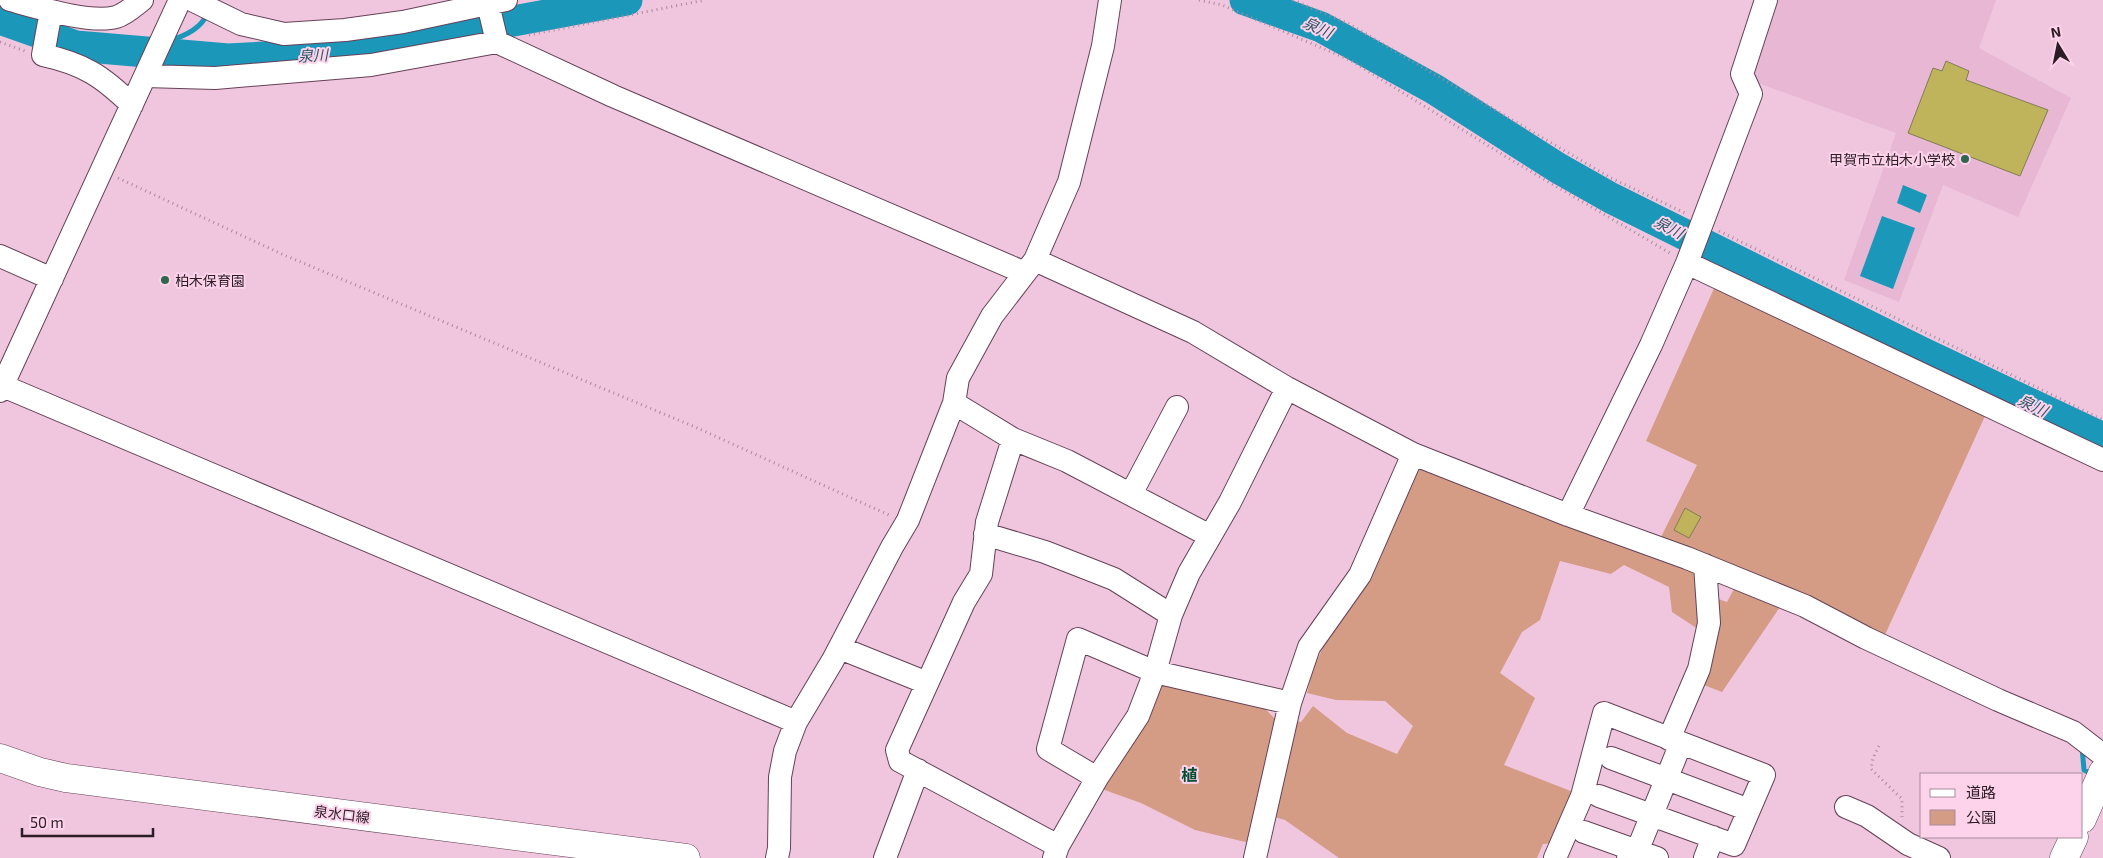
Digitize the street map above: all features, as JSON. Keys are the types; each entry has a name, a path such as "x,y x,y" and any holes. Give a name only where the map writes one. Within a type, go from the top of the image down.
{"main road":[{"name":"泉水口線","path":"0,758 40,772 66,778 686,858"},
{"path":"2083,817 2103,772"},
{"path":"2064,858 2074,838"}],"street":[{"path":"10,0 51,13 98,18 116,17 142,0"},
{"path":"192,0 241,24 284,34 345,30 403,22 494,5 495,39"},
{"path":"776,858 779,848 780,776 785,751 796,722 840,648 908,520 954,403 958,378 988,324 1030,266 1069,182 1103,46 1110,0"},
{"path":"1568,516 1651,345 1689,256 1751,94 1742,74 1766,0"},
{"path":"176,8 1,388 796,722"},
{"path":"51,13 43,52 71,62 105,79 132,105"},
{"path":"147,72 215,78 371,65 495,39 613,96 1193,332 1287,388 1413,454 1568,516 1705,565 1805,606 1866,638 1998,700 2073,732 2103,755"},
{"path":"0,256 52,279"},
{"path":"1689,256 2101,454"},
{"path":"1013,439 997,487 985,534 981,574 964,602 896,750 900,761 1056,852 1097,778 1138,716 1155,672 1171,615 1189,572 1230,502 1287,388"},
{"path":"954,403 1013,439 1067,461 1210,536"},
{"path":"1131,494 1177,406"},
{"path":"1255,858 1290,703 1309,647 1360,575 1413,454"},
{"path":"985,534 1045,552 1114,579 1171,615"},
{"path":"1631,854 1640,844 1666,779 1675,741 1699,669 1709,623 1705,565"},
{"path":"1097,778 1048,749 1078,639 1155,672 1290,703"},
{"path":"840,648 927,683"},
{"path":"1555,858 1582,796 1604,713 1764,775 1734,845 1599,796"},
{"path":"1611,758 1749,810"},
{"path":"885,858 918,770"},
{"path":"1846,807 1867,816 1899,837 1939,858"},
{"path":"1584,832 1631,854 1657,858"},
{"path":"1705,858 1713,837"}],"path":[{"path":"528,36 705,0"},
{"path":"1199,0 1222,5 1350,60 1512,161 1689,256"},
{"path":"0,42 43,52"},
{"path":"102,171 284,255 696,427 887,514 908,520"},
{"path":"1879,746 1873,758 1871,769 1902,799 1899,837"}],"shaded area":[{"name":"甲賀市立柏木小学校","path":"1776,0 1996,0 1979,48 2071,98 2018,217 1943,185 1899,302 1844,280 1896,133 1755,82 1751,71"}],"green space":[{"path":"1716,284 1986,414 1884,637 1661,537 1697,465 1646,441"},
{"path":"1402,458 1696,569 1701,593 1727,602 1735,587 1780,607 1722,692 1696,682 1698,629 1672,612 1669,587 1624,565 1611,574 1560,561 1540,620 1522,632 1500,673 1535,698 1504,765 1586,797 1573,841 1543,844 1537,858 1339,858 1285,820 1256,812 1254,844 1195,830 1141,803 1099,788 1172,669 1251,694 1274,718 1301,722 1313,706 1347,733 1397,754 1413,726 1385,701 1336,700 1307,693 1313,669 1358,572 1351,566"}],"water":[{"path":"1903,185 1927,195 1920,213 1897,203"},
{"path":"1882,216 1915,228 1893,289 1860,276"}],"building":[{"path":"1946,61 1969,71 1966,80 2048,110 2020,176 1908,133 1933,68 1942,71"},
{"path":"1685,508 1701,517 1689,538 1674,530"}],"waterway":[{"name":"泉川","path":"0,19 76,46 228,59 341,53 627,0"},
{"name":"泉川","path":"1245,0 1321,27 1434,89 1558,168 1611,198 1921,352 2103,438"},
{"path":"168,41 185,35 196,28 207,14"},
{"name":"泉川","path":"129,52 150,46"},
{"path":"2082,747 2084,770 2092,774"}],"place":[{"name":"甲賀市立柏木小学校","path":"1965,159"},
{"name":"柏木保育園","path":"165,280"}],"district":[{"name":"植","path":"1189,774"}]}
